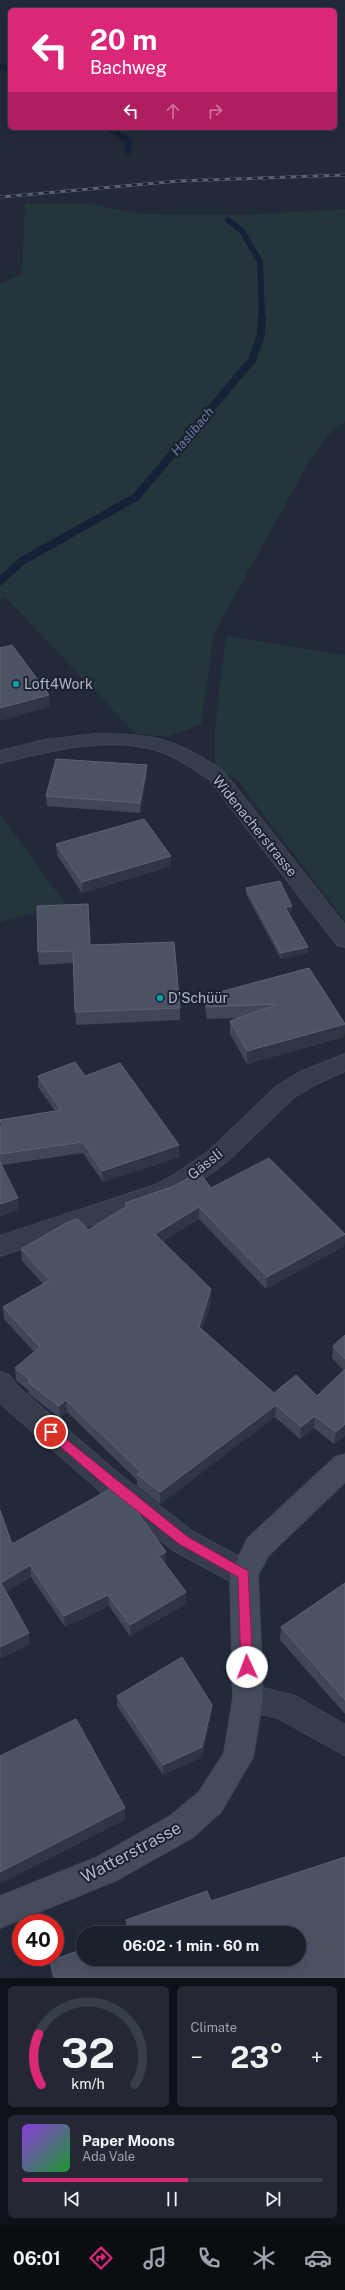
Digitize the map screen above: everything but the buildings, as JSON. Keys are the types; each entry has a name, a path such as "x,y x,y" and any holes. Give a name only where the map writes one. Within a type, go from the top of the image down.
{"street":[{"name":"Widenacherstrasse","path":"0,757 38,746 100,740 146,741 188,755 216,775 345,940"},
{"name":"Gässli","path":"0,1246 164,1191 183,1181 217,1157 285,1092 308,1078 345,1062"},
{"path":"0,1383 14,1400 110,1483 153,1517 184,1541 244,1574"},
{"name":"Watterstrasse","path":"0,1912 106,1869 181,1827 210,1802 238,1757 248,1698 244,1574 258,1547 345,1465"},
{"path":"248,1698 284,1706 345,1740"}],"shaded area":[{"path":"25,204 89,204 141,214 245,215 345,209 345,421 328,435 305,466 306,467 214,633 201,724 167,737 135,733 5,597 0,600 0,284 22,274"},
{"path":"226,636 345,655 345,921 238,781 215,765 215,728"},
{"path":"0,814 66,905 0,922"}],"waterway":[{"name":"Haslibach","path":"0,67 8,69"},
{"name":"Haslibach","path":"112,130 129,141 128,151"},
{"name":"Haslibach","path":"228,220 242,231 260,262 262,317"},
{"name":"Haslibach","path":"0,581 22,561 136,497 252,360 261,335 262,317"}],"railway":[{"path":"0,197 179,181 345,175"}],"place":[{"name":"Loft4Work","path":"16,684"},
{"name":"D'Schüür","path":"160,998"}],"route":[{"path":"51,1432 110,1483 184,1541 244,1574 247,1667"}]}
